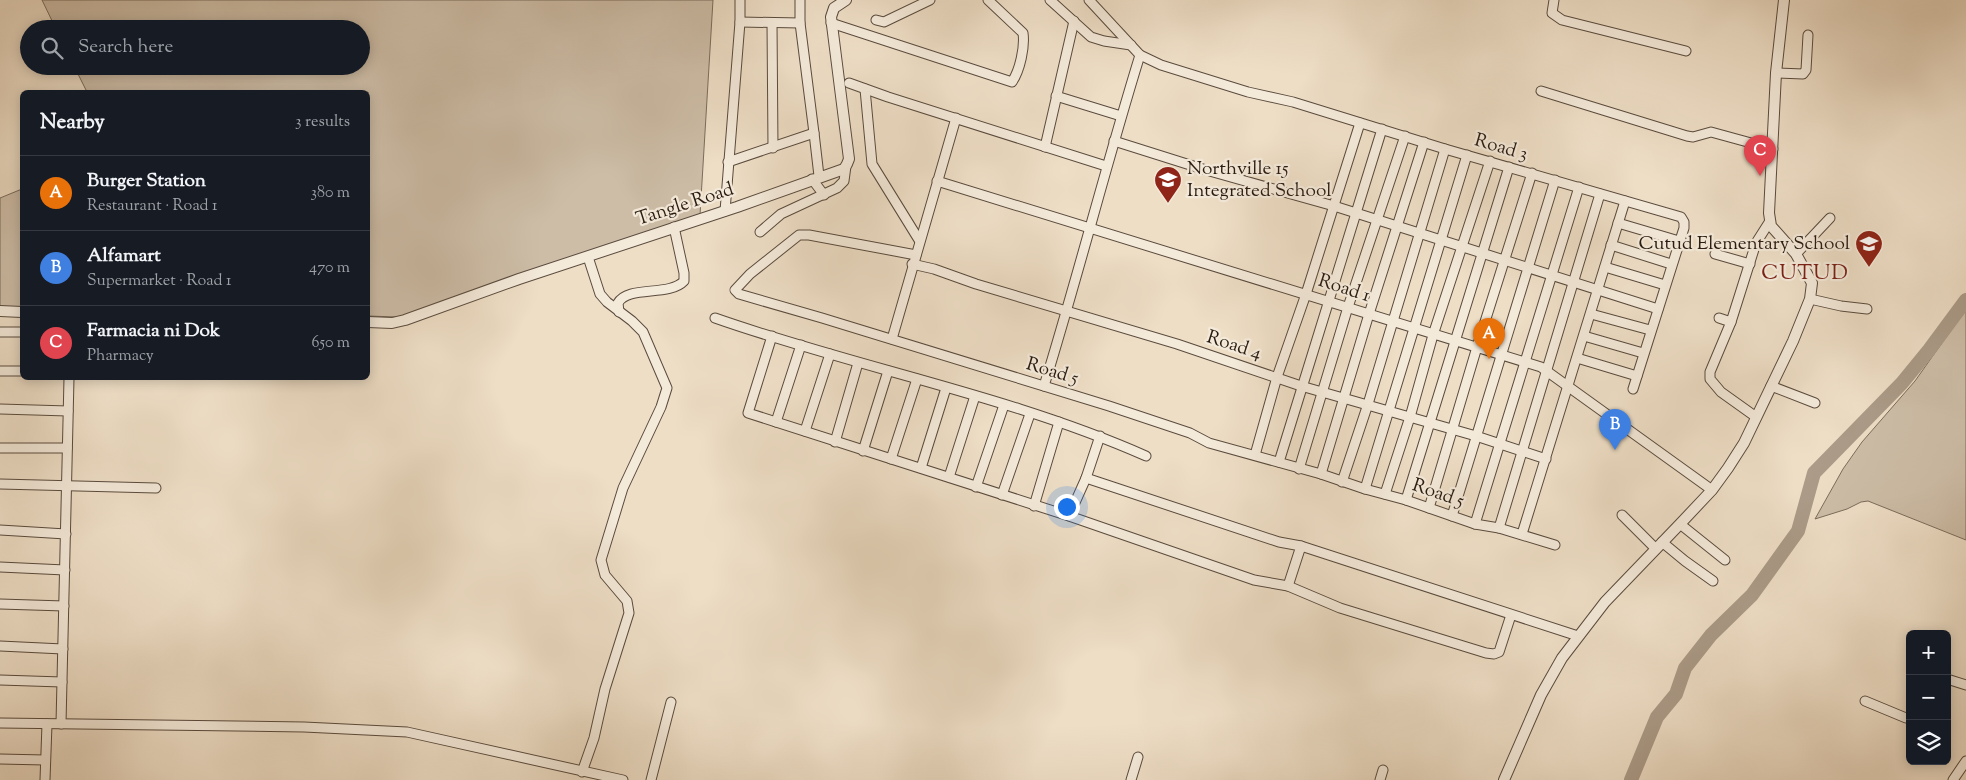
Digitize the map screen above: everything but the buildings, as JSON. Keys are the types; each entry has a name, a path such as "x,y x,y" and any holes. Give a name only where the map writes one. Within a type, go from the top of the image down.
{"street":[{"path":"725,211 740,22 740,0"},
{"path":"800,0 800,23 814,133 816,177 824,195"},
{"path":"760,232 781,214 824,195 841,185 845,175 849,159 831,23 835,4 846,0"},
{"path":"876,20 884,22 930,0"},
{"path":"831,23 1012,82 1018,69 1024,41 1023,32 988,0"},
{"path":"1050,0 1085,32 1097,39 1131,45"},
{"path":"1044,386 1091,228 1106,166 1140,55 1089,0"},
{"path":"1554,0 1552,13 1562,20 1686,51"},
{"path":"1504,780 1541,695 1562,658 1605,602 1712,490 1736,457 1793,341 1810,299 1812,283 1796,254 1774,230 1770,220 1769,205 1776,74 1784,0"},
{"path":"1045,147 1074,21"},
{"path":"740,22 800,23"},
{"path":"772,23 773,148"},
{"path":"1776,74 1800,75 1805,72 1808,35"},
{"name":"Road 3","path":"1140,55 1161,65 1248,92 1293,102 1445,149 1681,217 1684,224 1633,389"},
{"path":"849,83 1106,166"},
{"path":"865,89 872,164 919,240"},
{"path":"1541,91 1686,136 1693,137 1711,132 1773,149"},
{"path":"1056,96 1121,116"},
{"path":"892,339 936,181 956,118"},
{"path":"1255,455 1277,376 1306,294 1360,123"},
{"path":"1279,462 1382,129"},
{"path":"728,162 814,133"},
{"path":"1299,468 1348,308 1405,136"},
{"path":"1114,141 1206,170 1334,206 1658,309"},
{"path":"1321,474 1369,314 1424,142"},
{"path":"1342,482 1368,404 1445,149"},
{"path":"1365,490 1466,155"},
{"path":"1386,494 1434,335 1490,161"},
{"name":"Tangle Road","path":"370,322 405,320 725,211 816,177 841,170 846,166"},
{"path":"1406,500 1457,341 1509,167"},
{"path":"1429,508 1532,173"},
{"path":"1452,516 1556,180"},
{"name":"Road 1","path":"936,181 1541,367 1712,490"},
{"path":"1475,524 1579,187"},
{"path":"1498,528 1600,194"},
{"path":"1522,534 1625,201"},
{"path":"1796,254 1830,218"},
{"path":"1756,418 1721,392 1710,379 1710,372 1731,322 1760,235 1770,220"},
{"path":"1618,223 1679,241"},
{"path":"619,312 618,303 625,296 675,286 684,281 685,276 674,227"},
{"name":"Road 5","path":"916,255 809,235 799,235 734,289 739,294 892,339 1152,420 1190,433 1209,443 1321,474 1365,490 1406,500 1475,524 1522,534 1555,545"},
{"path":"1611,245 1671,264"},
{"path":"1715,254 1750,264"},
{"path":"582,772 629,613 624,596 603,571 602,554 623,488 640,454 667,390 667,384 643,332 632,321 606,302 600,294 588,257"},
{"name":"Road 4","path":"912,264 934,269 976,284 1177,344 1234,364 1277,376 1301,386 1476,436 1546,459"},
{"path":"1605,267 1664,285"},
{"path":"1810,299 1841,306 1867,309"},
{"path":"0,311 20,312"},
{"path":"1591,314 1650,330"},
{"path":"715,318 858,363 1059,422 1100,436 1146,456"},
{"path":"1719,318 1731,322"},
{"path":"0,332 20,332"},
{"path":"772,336 748,413 1069,516 1254,580 1288,586 1340,608 1494,654 1499,652 1511,614"},
{"path":"1584,336 1643,353"},
{"path":"776,422 801,345"},
{"path":"805,431 830,354"},
{"path":"1577,358 1637,376"},
{"path":"834,442 858,363"},
{"path":"0,371 20,371"},
{"path":"863,451 888,371"},
{"path":"891,459 917,379"},
{"path":"61,724 69,380"},
{"path":"1771,386 1815,403"},
{"path":"921,468 946,388"},
{"path":"949,477 975,396"},
{"path":"976,487 1004,405"},
{"path":"0,409 68,410"},
{"path":"1002,495 1030,414"},
{"path":"1034,506 1059,422"},
{"path":"1069,516 1086,478 1100,436"},
{"path":"0,448 68,448"},
{"path":"1086,478 1279,542 1301,546 1578,636"},
{"path":"0,484 156,488"},
{"path":"1622,514 1659,545 1713,581"},
{"path":"1680,524 1725,560"},
{"path":"0,530 66,534"},
{"path":"1288,586 1301,546"},
{"path":"0,567 65,570"},
{"path":"0,604 64,606"},
{"path":"0,646 63,649"},
{"path":"0,680 62,682"},
{"path":"1951,680 1966,685"},
{"path":"1865,700 1906,718"},
{"path":"651,780 671,702"},
{"path":"0,723 304,727 407,732 623,780"},
{"path":"45,780 47,724"},
{"path":"1131,780 1138,757"},
{"path":"0,759 46,760"},
{"path":"1953,780 1966,761"},
{"path":"1380,780 1383,770"}],"shaded area":[{"path":"42,0 713,0 700,215 398,317 370,316 370,90 86,90 78,75 370,75 370,20 52,20"},
{"path":"20,190 20,309 0,308 0,198"},
{"path":"1966,309 1966,540 1868,501 1815,519 1843,469 1862,442 1915,381"}],"waterway":[{"path":"1631,780 1657,717 1676,694 1685,668 1711,635 1752,595 1798,531 1814,473 1902,383 1966,300"}],"place":[{"name":"Farmacia ni Dok","path":"1760,176"},
{"name":"Northville 15 Integrated School","path":"1168,204"},
{"name":"Cutud Elementary School","path":"1869,268"},
{"name":"Burger Station","path":"1489,359"},
{"name":"Alfamart","path":"1615,450"}],"district":[{"name":"CUTUD","path":"1805,274"}]}
